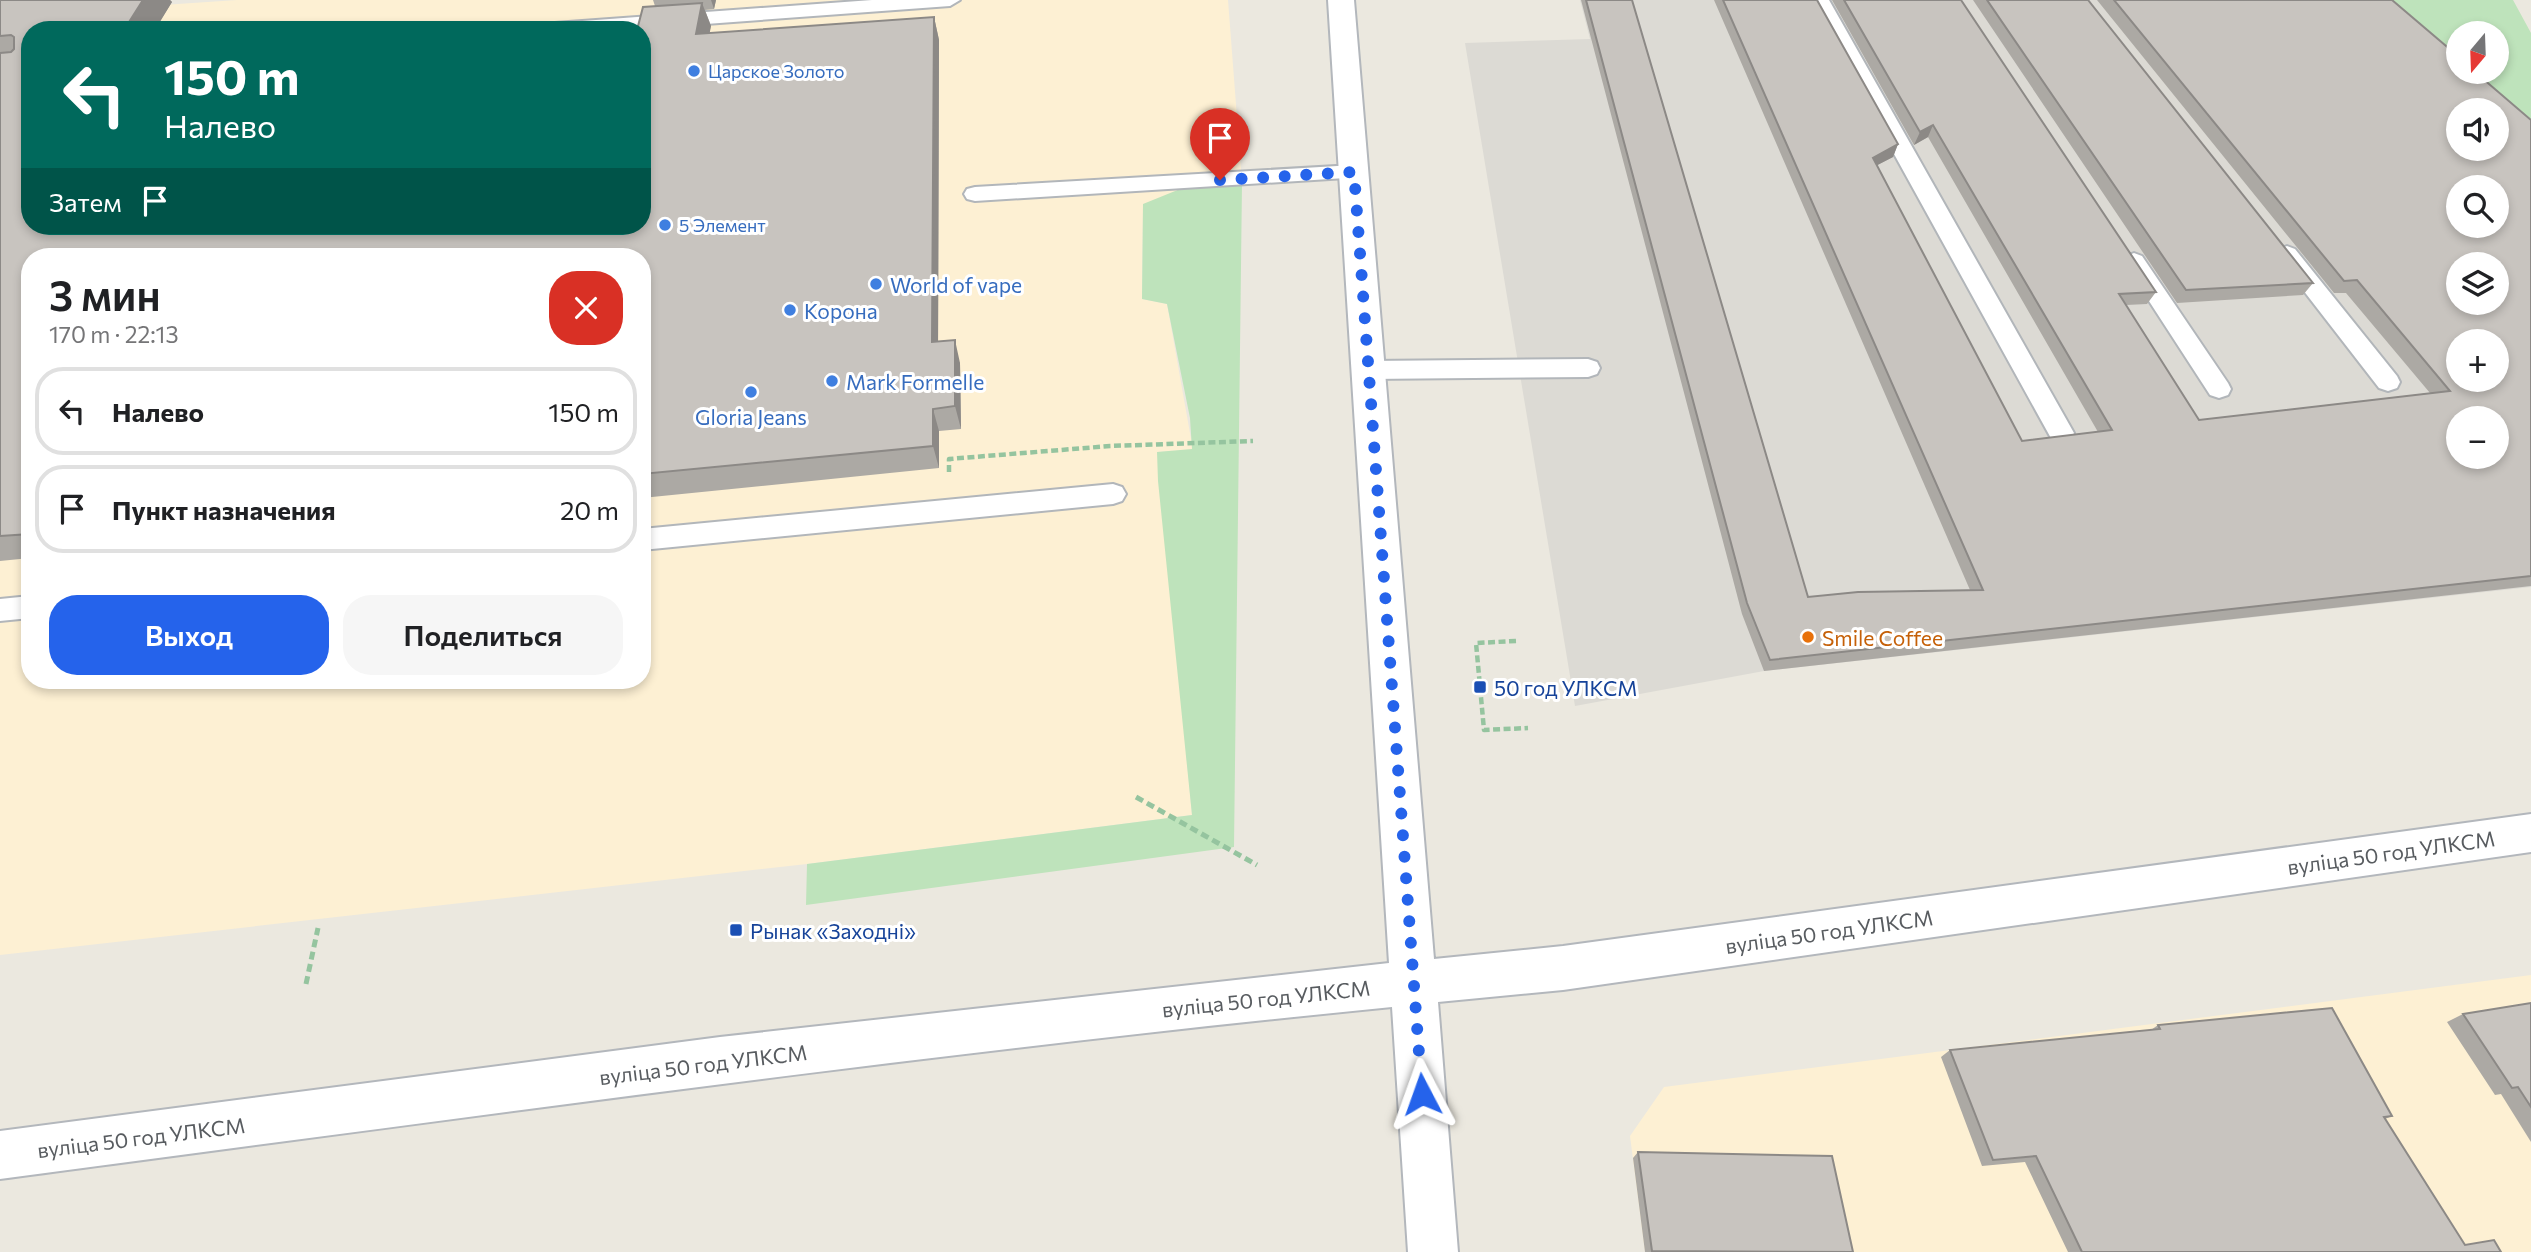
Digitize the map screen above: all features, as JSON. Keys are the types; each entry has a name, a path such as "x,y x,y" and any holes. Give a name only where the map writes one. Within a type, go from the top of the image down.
{"main road":[{"path":"1341,0 1433,1252"},
{"name":"вуліца 50 год УЛКСМ","path":"0,1155 720,1061 1257,998 1563,968 2531,833"}],"lane":[{"path":"651,22 950,0"},
{"path":"1819,0 2061,433"},
{"path":"975,194 1354,172"},
{"path":"2120,240 2219,389"},
{"path":"2276,240 2388,382"},
{"path":"1368,370 1588,368"},
{"path":"651,539 1113,494"},
{"path":"0,610 21,608"}],"path":[{"path":"1516,641 1476,643 1484,730 1528,728"},
{"path":"1136,797 1257,865"},
{"path":"306,984 318,928"}],"shaded area":[{"path":"237,0 1228,0 1242,183 1143,205 1142,299 1167,304 1193,450 1158,452 1192,815 807,864 0,955 0,16"},
{"path":"1580,0 2369,0 2449,98 2446,98 2446,161 2509,161 2509,147 2531,142 2531,587 1764,671 1575,706 1465,43 1590,39"},
{"path":"2531,975 2531,1252 1645,1252 1630,1136 1664,1087"}],"green space":[{"path":"2369,0 2513,0 2531,33 2531,142 2509,123 2509,98 2481,98 2465,84 2510,84 2510,21 2446,21 2446,67"},
{"path":"1242,183 1234,847 806,905 807,864 1192,815 1157,452 1192,449 1190,418 1167,304 1142,299 1143,204 1185,187"}],"building":[{"name":"Корона","path":"0,0 143,0 130,21 21,21 21,235 651,235 651,21 639,21 643,7 702,3 696,34 934,17 932,342 955,340 955,406 933,409 933,446 651,473 651,248 21,248 21,535 0,536 0,53 14,49 14,37 0,36"},
{"path":"1586,0 1632,0 1808,597 1858,592 1983,590 1723,0 1817,0 1898,144 1873,158 2022,441 2112,430 1933,125 1920,132 1844,0 1961,0 2156,292 2119,294 2199,420 2446,391 2509,392 2509,329 2446,329 2446,386 2357,280 2344,281 2114,0 2392,0 2446,46 2446,84 2489,84 2505,98 2446,98 2446,161 2509,161 2509,101 2531,120 2531,576 1770,660 1747,603"},
{"path":"1987,0 2088,0 2313,283 2186,290"},
{"path":"2531,1003 2531,1107 2518,1087 2512,1088 2463,1014"},
{"path":"2332,1008 2392,1116 2384,1117 2465,1245 2494,1240 2501,1252 2082,1252 2036,1156 1993,1160 1950,1050 2160,1029 2158,1025"},
{"path":"1638,1152 1832,1156 1853,1252 1652,1251"}],"place":[{"name":"Царское Золото","path":"694,71"},
{"name":"5 Элемент","path":"665,225"},
{"name":"World of vape","path":"876,284"},
{"name":"Корона","path":"790,310"},
{"name":"Mark Formelle","path":"832,381"},
{"name":"Gloria Jeans","path":"751,392"},
{"name":"Smile Coffee","path":"1808,637"},
{"name":"50 год УЛКСМ","path":"1480,687"},
{"name":"Рынак «Заходні»","path":"736,930"}],"route":[{"path":"1220,180 1354,172 1422,1094"}]}
